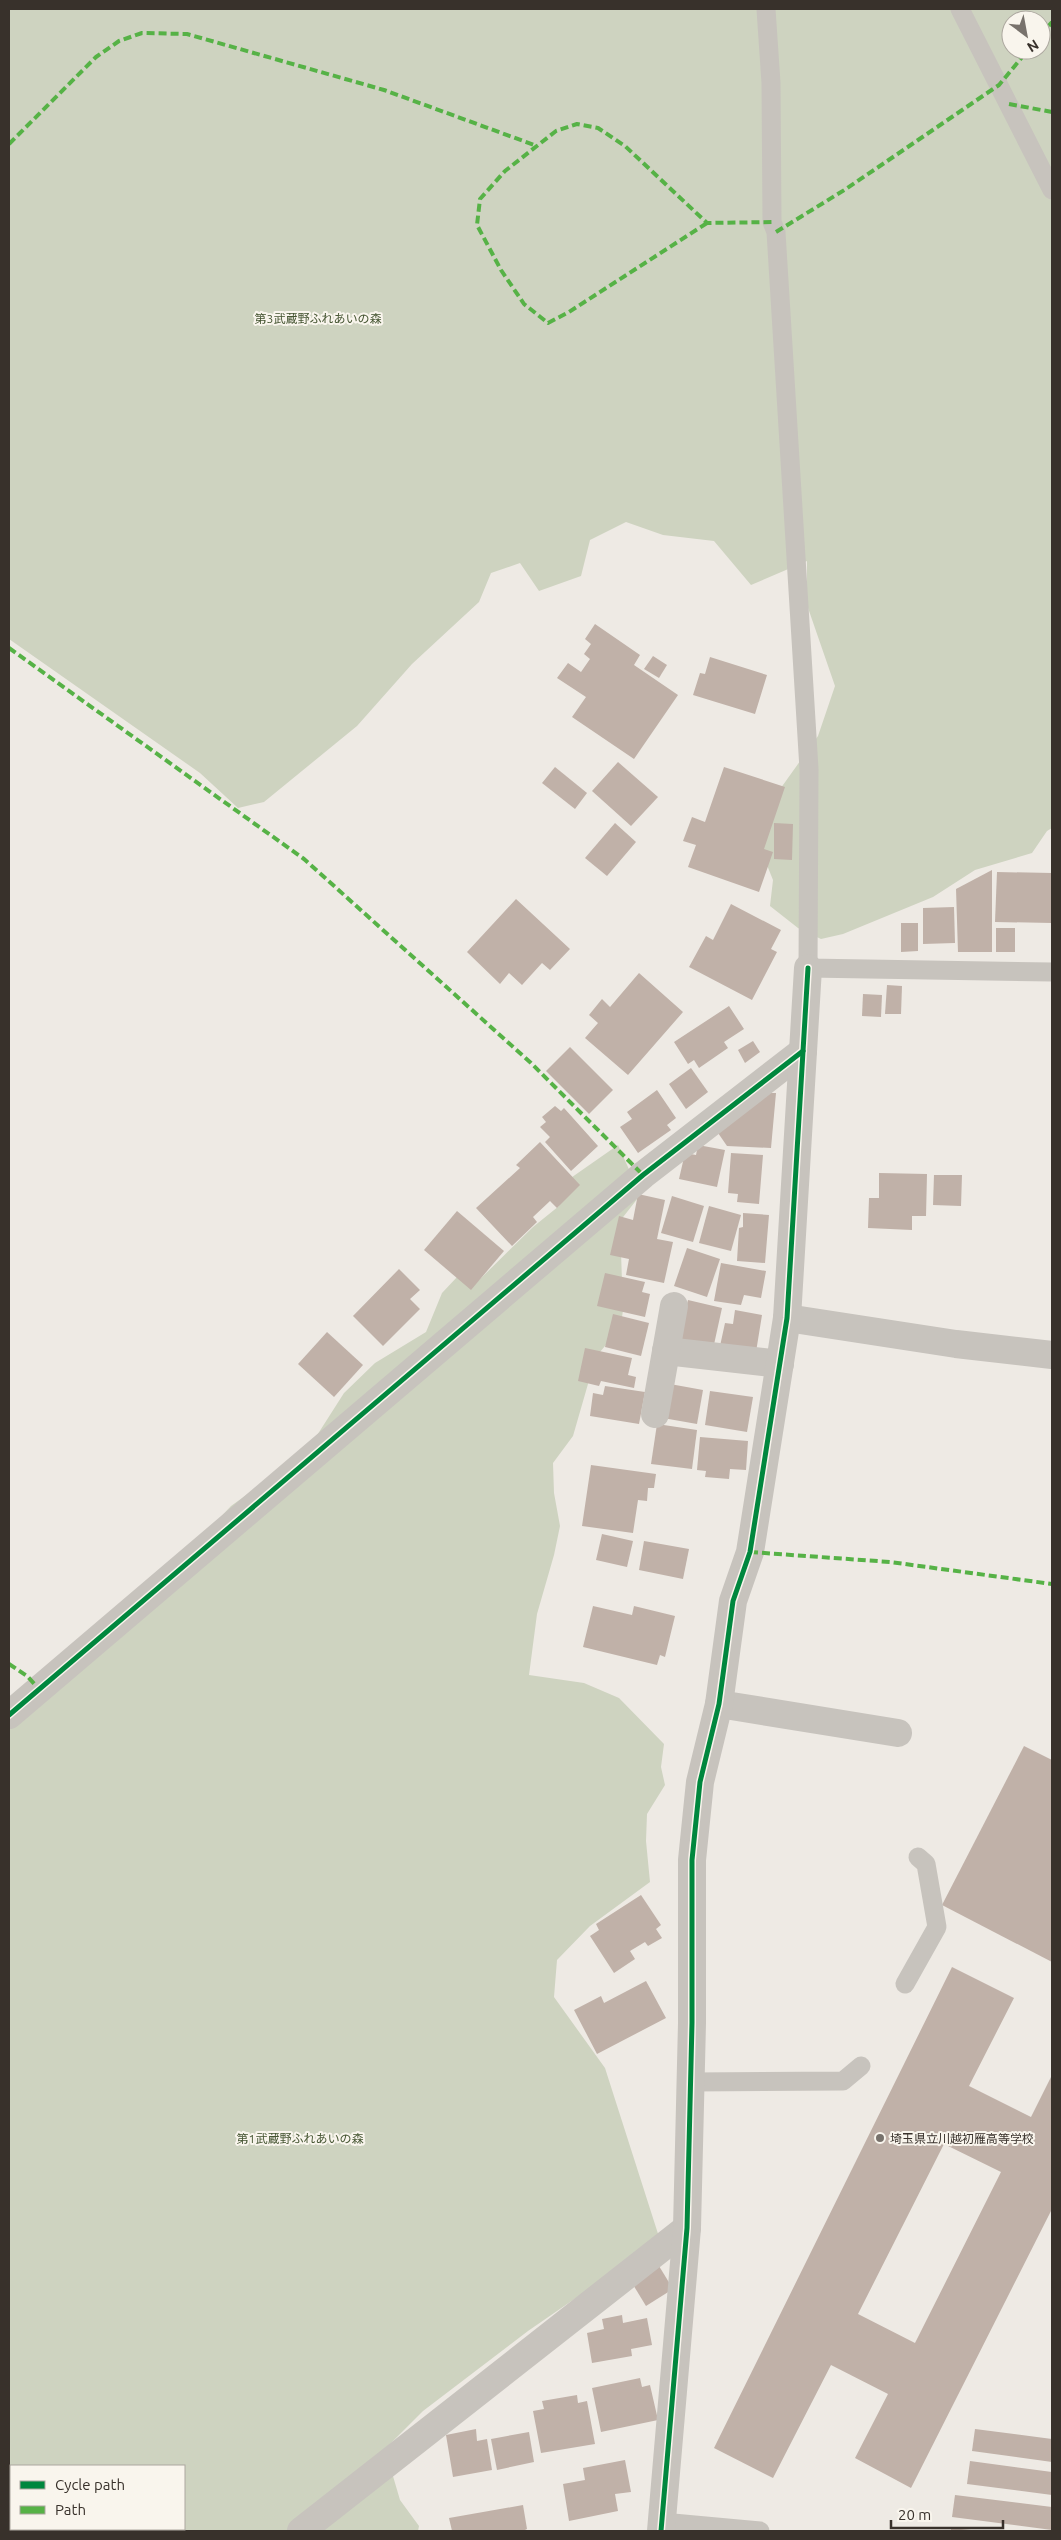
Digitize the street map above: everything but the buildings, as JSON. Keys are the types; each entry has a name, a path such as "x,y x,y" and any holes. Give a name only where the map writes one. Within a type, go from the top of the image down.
{"street":[{"path":"661,2527 687,2228 692,1860 700,1782 719,1704 733,1600 750,1552 786,1318 808,968"},
{"path":"9,1715 636,1182 803,1051"},
{"path":"655,1414 674,1306"},
{"path":"786,1318 956,1344 1052,1355"},
{"path":"666,1351 780,1364"},
{"path":"719,1704 898,1733"},
{"path":"301,2531 687,2228"}],"lane":[{"path":"766,9 771,83 772,222 776,232 809,769 808,968 1052,972"},
{"path":"960,9 1052,190"},
{"path":"905,1984 937,1927 926,1864 918,1858"},
{"path":"690,2082 843,2081 861,2066"},
{"path":"661,2527 760,2531"}],"green space":[{"name":"第3武蔵野ふれあいの森","path":"9,9 1052,9 1052,828 1047,831 1032,853 975,870 933,897 843,934 821,939 798,928 770,906 773,880 756,838 773,799 818,736 835,686 807,605 807,561 751,585 714,541 663,535 626,522 590,540 581,576 539,591 520,563 491,573 479,602 412,664 357,726 264,802 238,808 200,773 9,639"},
{"name":"第1武蔵野ふれあいの森","path":"618,1145 632,1176 638,1198 620,1221 622,1282 625,1297 622,1317 614,1335 600,1352 590,1377 573,1436 553,1463 554,1493 560,1526 554,1555 537,1614 529,1675 584,1683 619,1698 664,1744 661,1767 665,1785 647,1814 646,1841 650,1882 590,1926 557,1960 554,1997 605,2068 660,2240 528,2331 423,2411 385,2449 400,2500 419,2526 418,2531 9,2531 9,1723 179,1561 231,1506 307,1451 344,1393 375,1363 426,1332 442,1293 458,1276 476,1283 533,1227 559,1206 565,1182"}],"marked path":[{"path":"9,144 96,57 119,41 142,33 187,34 384,90 537,146"},
{"path":"776,232 846,189 999,85 1020,60"},
{"path":"1009,104 1052,112"},
{"path":"707,223 569,312 548,323 524,304 501,270 477,225 480,199 505,171 556,131 577,124 598,128 625,146 707,223 772,222"},
{"path":"9,648 304,859 531,1063 643,1175"},
{"path":"750,1552 890,1562 1052,1584"},
{"path":"9,1664 27,1676 40,1690"}],"cycle path":[{"path":"661,2531 687,2228 692,2023 692,1860 700,1782 719,1704 733,1601 750,1552 787,1318 808,968"},
{"path":"9,1715 643,1175 803,1051"}],"place":[{"name":"埼玉県立川越初雁高等学校","path":"880,2138"}]}
